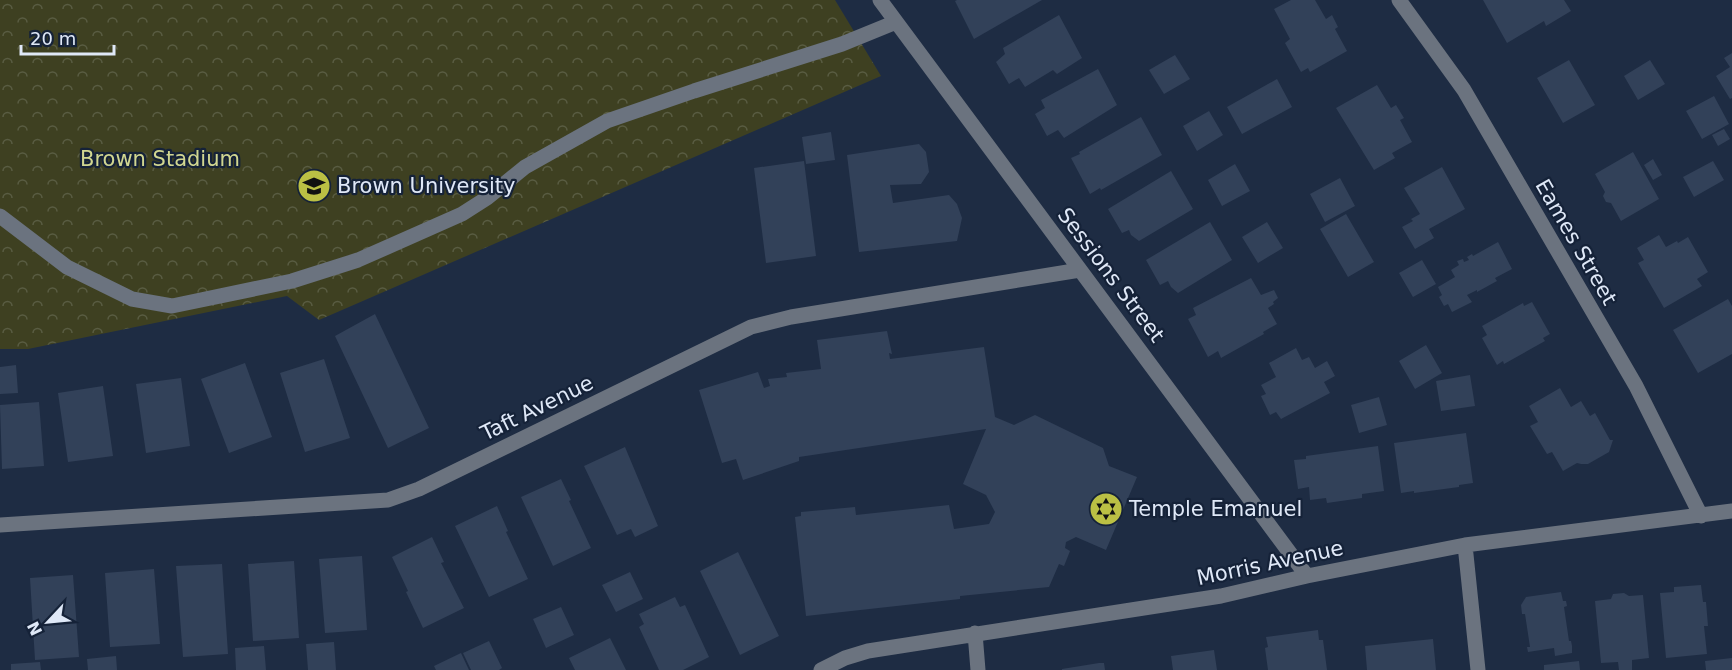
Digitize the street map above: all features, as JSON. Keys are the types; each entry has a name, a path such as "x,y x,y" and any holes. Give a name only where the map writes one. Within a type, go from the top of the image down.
{"street":[{"name":"Sessions Street","path":"881,0 1307,576"},
{"name":"Eames Street","path":"1399,0 1464,90 1636,386 1701,516"},
{"path":"0,216 67,267 132,299 172,306 292,281 358,260 462,214 487,198 525,167 607,121 842,44 896,22"},
{"name":"Taft Avenue","path":"0,525 388,500 430,483 751,327 791,317 1080,270"},
{"name":"Morris Avenue","path":"821,670 845,658 868,651 1221,596 1307,576 1465,545 1732,511"},
{"path":"1465,545 1478,670"},
{"path":"975,633 978,670"}],"green space":[{"name":"Brown Stadium","path":"0,0 835,0 881,76 319,320 287,296 28,349 0,349"}],"building":[{"path":"1042,0 974,39 955,1"},
{"path":"1291,0 1315,0 1326,19 1332,15 1338,27 1335,29 1347,51 1310,72 1308,68 1301,72 1285,43 1290,39 1274,9"},
{"path":"1483,0 1564,0 1571,11 1546,26 1544,21 1507,43"},
{"path":"1059,15 1082,58 1057,74 1053,70 1025,87 1019,78 1009,84 996,62 1005,54 1003,48"},
{"path":"1732,53 1732,98 1730,99 1716,76 1730,67 1724,58"},
{"path":"1175,55 1190,79 1164,94 1149,70"},
{"path":"1569,60 1595,105 1563,123 1537,78"},
{"path":"1650,60 1665,84 1638,100 1624,76"},
{"path":"1098,69 1117,105 1064,138 1058,130 1047,136 1035,114 1045,108 1041,100"},
{"path":"1277,79 1292,107 1242,134 1227,107"},
{"path":"1377,85 1391,108 1396,105 1404,118 1400,120 1412,142 1392,153 1395,158 1374,170 1336,108"},
{"path":"1714,96 1729,124 1702,139 1686,111"},
{"path":"1209,111 1223,135 1197,151 1183,126"},
{"path":"1141,117 1162,155 1090,194 1071,158"},
{"path":"1724,129 1730,139 1718,146 1712,135"},
{"path":"831,132 835,160 806,164 802,137"},
{"path":"919,144 926,152 929,172 921,184 890,185 893,203 949,195 957,204 962,218 957,241 859,252 847,155"},
{"path":"1633,152 1659,199 1621,221 1611,203 1606,202 1603,196 1605,192 1595,174"},
{"path":"1653,159 1662,175 1653,180 1644,165"},
{"path":"804,161 816,256 766,263 754,168"},
{"path":"1713,161 1724,180 1694,197 1683,177"},
{"path":"1235,164 1250,191 1222,206 1208,180"},
{"path":"1442,167 1465,209 1429,229 1434,238 1415,249 1402,227 1420,214 1404,188"},
{"path":"1171,171 1193,209 1139,241 1131,235 1129,230 1122,233 1108,209"},
{"path":"1340,178 1355,206 1325,222 1310,194"},
{"path":"1346,214 1374,262 1348,277 1320,229"},
{"path":"1210,222 1232,260 1178,293 1168,281 1160,285 1146,260"},
{"path":"1267,222 1283,248 1258,263 1242,237"},
{"path":"1659,235 1666,247 1688,237 1708,272 1697,279 1702,286 1664,308 1638,263 1644,260 1637,248"},
{"path":"1498,242 1512,269 1495,278 1497,281 1467,295 1472,302 1452,312 1448,304 1444,306 1439,297 1442,295 1438,287 1455,277 1451,270 1459,265 1457,261 1469,260 1467,257"},
{"path":"1422,260 1436,284 1413,297 1399,273"},
{"path":"1251,278 1261,295 1274,290 1278,298 1268,308 1277,324 1263,332 1264,334 1221,358 1218,351 1208,357 1188,319 1196,315 1193,308"},
{"path":"1728,299 1732,306 1732,354 1698,373 1673,330"},
{"path":"1532,302 1550,334 1543,338 1545,341 1504,364 1503,361 1497,365 1482,338 1487,335 1482,326 1523,303 1524,306"},
{"path":"375,314 429,428 388,448 335,336"},
{"path":"887,331 892,354 889,353 890,359 984,347 995,417 1014,425 1035,415 1103,448 1109,466 1137,477 1106,550 1076,537 1066,542 1065,548 1070,551 1064,566 1059,564 1049,587 806,616 795,517 801,516 801,512 855,507 856,515 949,505 954,529 989,524 995,512 986,495 963,484 986,429 799,457 799,461 743,480 736,459 722,463 699,390 758,372 764,388 770,386 768,379 787,377 786,373 821,369 817,340"},
{"path":"1426,345 1442,373 1415,389 1399,361"},
{"path":"1296,348 1302,360 1309,357 1315,368 1327,361 1335,376 1324,382 1330,393 1281,419 1276,412 1270,415 1261,396 1266,394 1261,385 1276,377 1269,363"},
{"path":"324,359 350,438 305,452 280,373"},
{"path":"245,363 272,437 229,453 201,379"},
{"path":"16,365 18,393 0,394 0,367"},
{"path":"1470,375 1475,406 1441,411 1436,381"},
{"path":"181,378 190,446 146,453 136,384"},
{"path":"103,386 113,456 68,462 58,393"},
{"path":"1560,388 1571,407 1581,401 1590,416 1595,413 1610,440 1613,440 1609,452 1588,464 1577,463 1563,471 1552,452 1547,454 1530,426 1538,422 1529,406"},
{"path":"1379,397 1387,425 1359,433 1351,405"},
{"path":"39,402 44,466 2,469 0,405"},
{"path":"1466,433 1473,483 1459,485 1459,487 1401,493 1394,443"},
{"path":"1378,446 1384,491 1362,494 1362,498 1327,503 1326,498 1310,500 1309,487 1298,489 1294,460 1306,459 1306,456"},
{"path":"625,447 658,526 635,537 631,529 617,535 584,466"},
{"path":"561,479 591,548 553,566 521,497"},
{"path":"497,506 508,531 506,532 528,579 489,597 455,526"},
{"path":"432,537 444,562 441,563 464,608 423,628 392,557"},
{"path":"738,552 779,636 740,655 700,571"},
{"path":"362,556 367,630 325,633 319,559"},
{"path":"294,561 299,638 253,641 248,564"},
{"path":"222,564 228,654 183,657 176,566"},
{"path":"154,569 160,644 110,647 105,573"},
{"path":"630,572 643,599 616,612 602,585"},
{"path":"73,575 79,657 35,660 30,578"},
{"path":"1701,585 1703,602 1706,602 1708,626 1704,626 1707,654 1666,658 1660,593 1674,592 1674,587"},
{"path":"1561,592 1567,606 1564,607 1572,653 1555,656 1554,648 1528,652 1527,647 1530,647 1525,614 1522,614 1521,605 1526,597"},
{"path":"1624,593 1629,596 1643,595 1649,658 1632,660 1632,670 1619,670 1618,662 1601,663 1595,601 1611,599 1613,594"},
{"path":"675,597 680,607 685,605 709,657 683,670 659,670 639,627 644,624 639,614"},
{"path":"561,607 574,635 546,648 533,619"},
{"path":"1318,630 1319,640 1323,640 1327,670 1268,670 1266,637"},
{"path":"610,638 626,670 575,670 569,658"},
{"path":"1433,639 1436,670 1367,670 1365,646"},
{"path":"489,641 502,668 499,670 471,670 463,653"},
{"path":"334,642 336,670 308,670 306,644"},
{"path":"264,646 266,670 236,670 235,648"},
{"path":"1214,650 1217,670 1173,670 1171,656"},
{"path":"461,653 469,670 436,670 434,666"},
{"path":"116,656 117,670 88,670 87,659"},
{"path":"1732,658 1732,670 1706,670 1705,661"},
{"path":"1579,661 1580,670 1544,670 1544,665"},
{"path":"40,662 41,670 11,670 11,664"},
{"path":"1104,663 1105,670 1062,670 1062,669"}],"place":[{"name":"Brown University","path":"314,186"},
{"name":"Temple Emanuel","path":"1106,509"}]}
